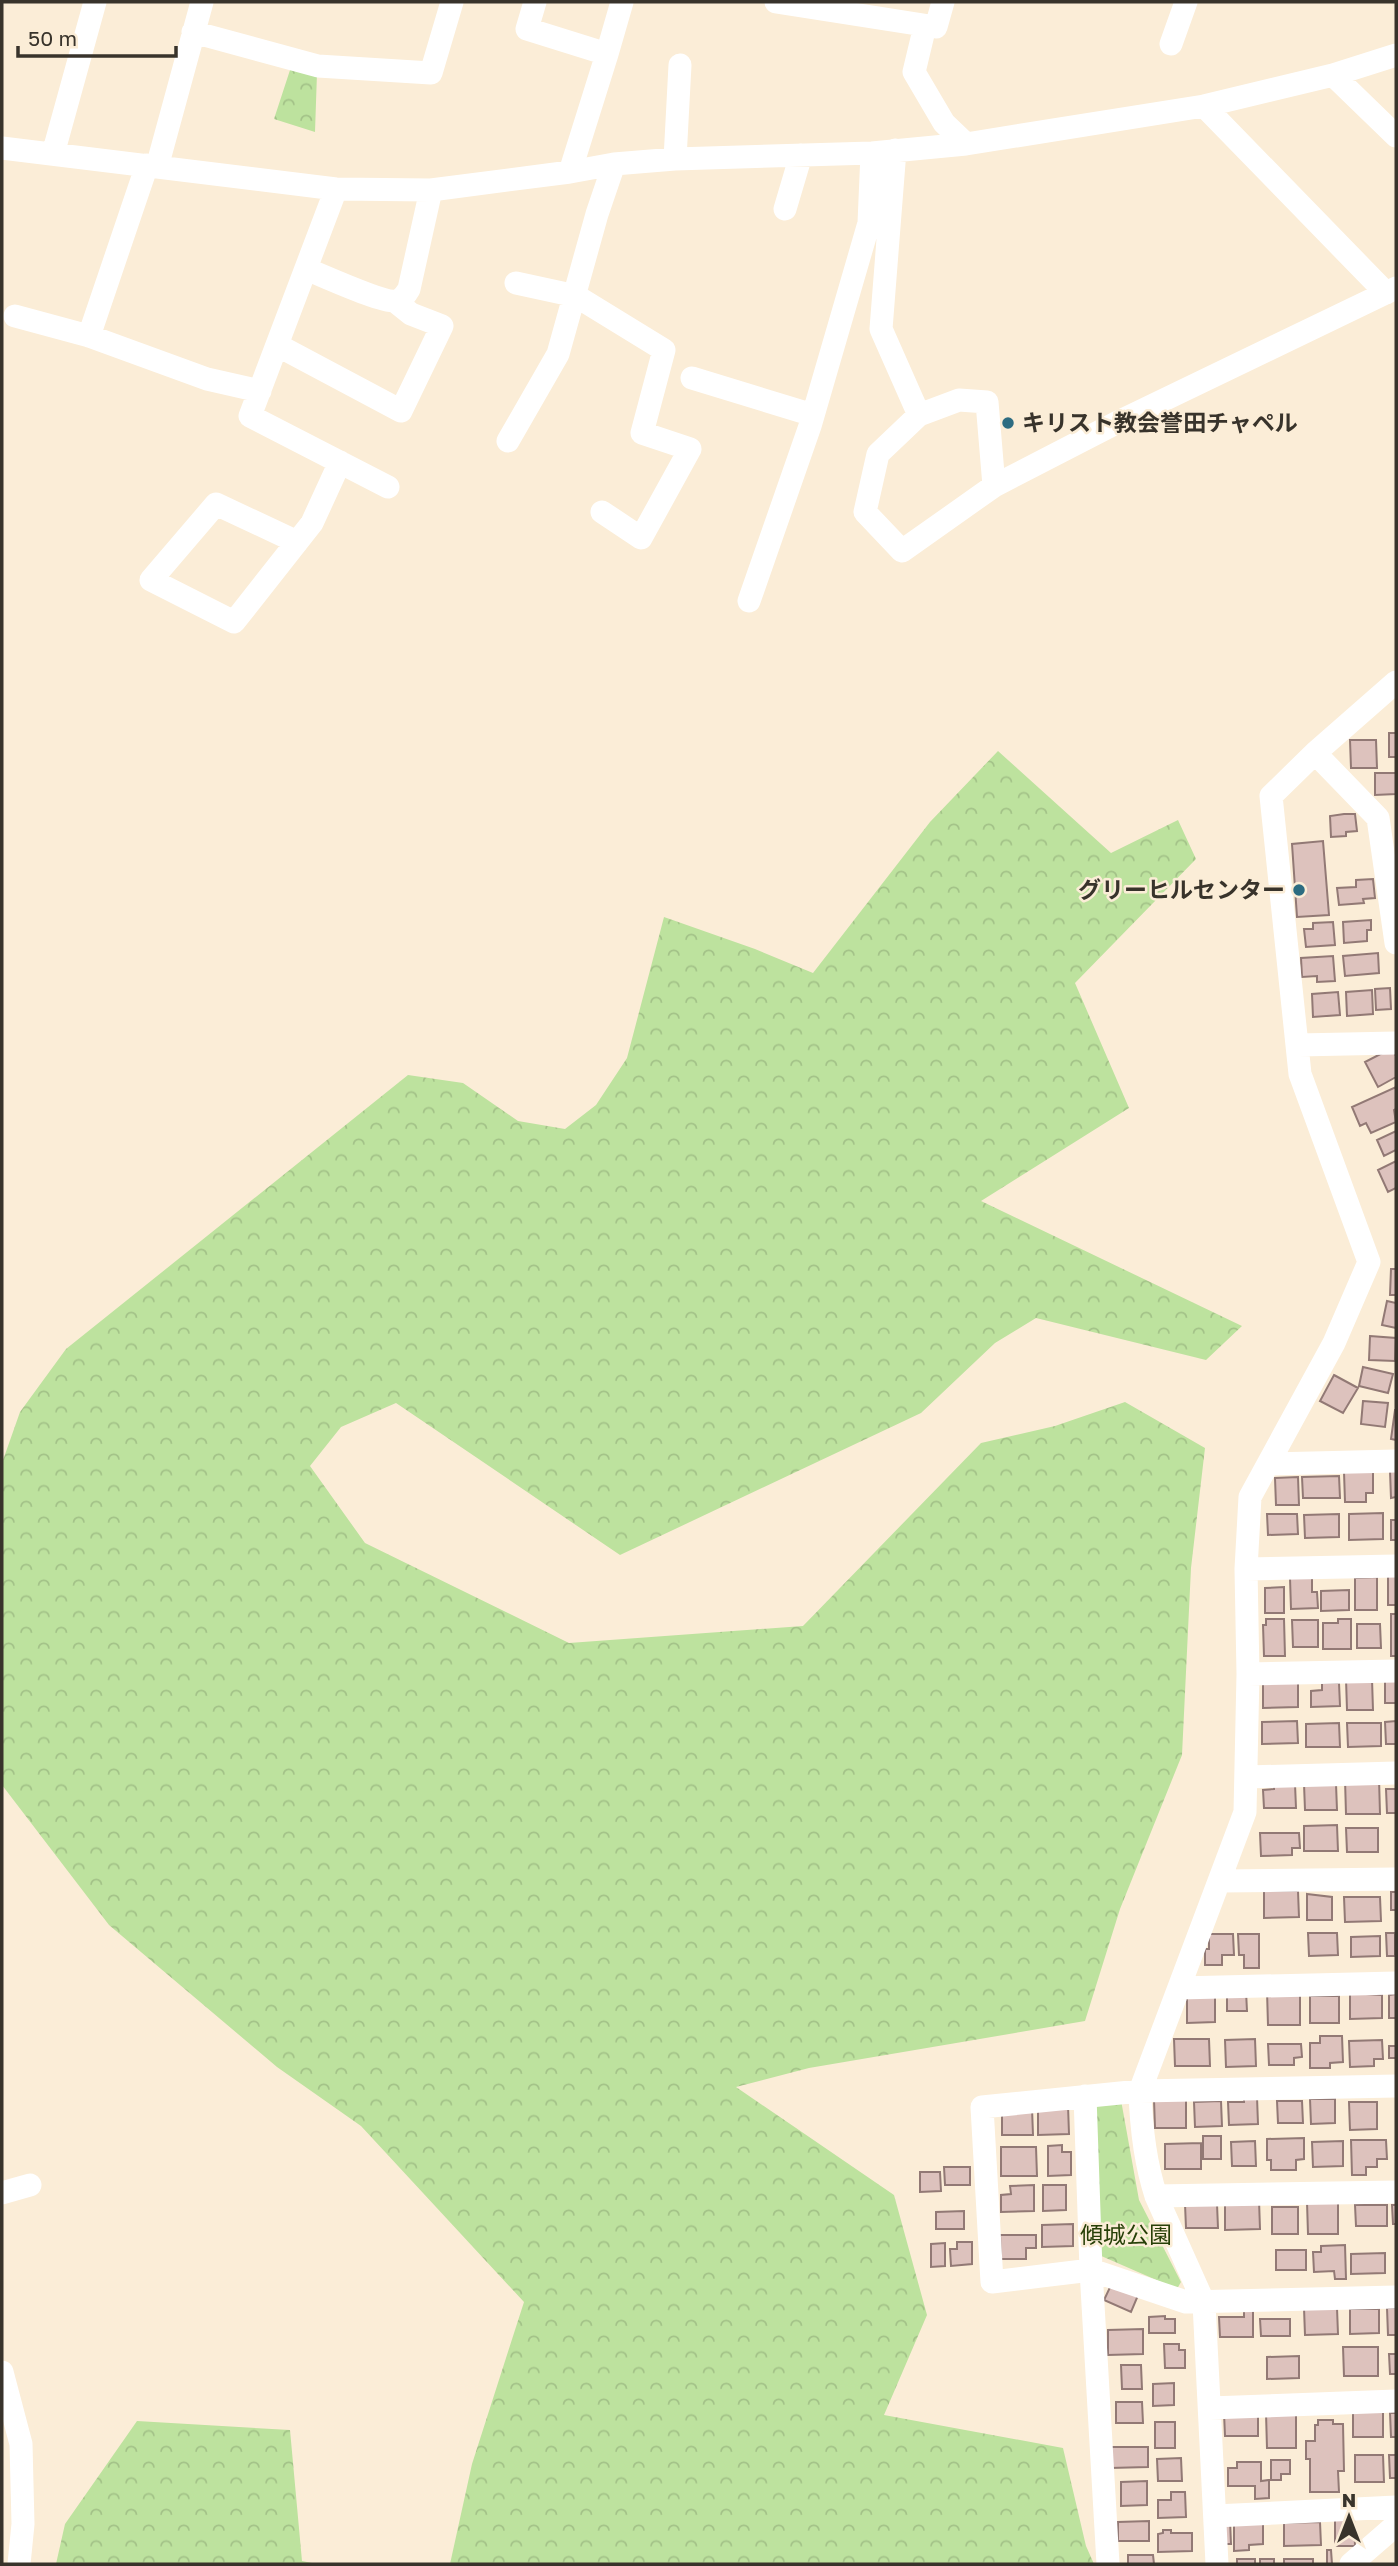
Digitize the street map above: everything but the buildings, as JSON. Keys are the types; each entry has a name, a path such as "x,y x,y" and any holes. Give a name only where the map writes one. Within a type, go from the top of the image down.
{"street":[{"path":"53,153 95,2"},
{"path":"89,336 152,166 202,2"},
{"path":"193,32 318,66 431,73 452,2"},
{"path":"535,2 527,29 607,54"},
{"path":"570,172 622,2"},
{"path":"776,2 879,10 925,26 936,27 943,2"},
{"path":"1171,44 1186,2"},
{"path":"925,26 915,72 944,123 966,144"},
{"path":"2,148 336,189 431,190 614,164 884,151 966,144 1204,106 1332,75 1396,55"},
{"path":"675,159 680,65"},
{"path":"1332,75 1396,136"},
{"path":"994,486 987,402 959,400 919,415 878,454 865,512 902,551 994,486 1118,422 1391,290 1204,106"},
{"path":"749,601 813,415 869,223 884,151"},
{"path":"884,151 881,329 919,415"},
{"path":"785,209 801,155"},
{"path":"508,441 558,354 597,214 614,164"},
{"path":"336,189 250,416 388,487"},
{"path":"396,302 404,297 409,289 431,190"},
{"path":"277,345 401,411 442,327 411,314 396,302 306,269"},
{"path":"516,283 576,296 664,350 642,433 690,449 641,538 602,512"},
{"path":"15,316 89,336 207,379 260,391"},
{"path":"692,378 813,415"},
{"path":"297,542 216,504 150,580 234,622 312,523 340,462"},
{"path":"1217,2564 1204,2303 1150,2178 1141,2121 1140,2091 1245,1812 1248,1674 1246,1569 1250,1497 1334,1343 1369,1262 1300,1074 1271,796 1315,752 1386,704 1396,682"},
{"path":"1315,752 1387,818 1395,931"},
{"path":"1298,1045 1396,1043"},
{"path":"1270,1464 1396,1461"},
{"path":"1246,1569 1396,1566"},
{"path":"1248,1674 1396,1671"},
{"path":"1247,1777 1396,1773"},
{"path":"1220,1881 1396,1879"},
{"path":"1179,1988 1396,1983"},
{"path":"1396,2086 1140,2091 982,2107 992,2282 1091,2270 1186,2302 1396,2297"},
{"path":"1085,2096 1091,2270 1108,2564"},
{"path":"2,2193 30,2185"},
{"path":"1156,2196 1396,2192"},
{"path":"3,2383 21,2444 12,2521 19,2564"},
{"path":"1210,2408 1396,2401"},
{"path":"1215,2516 1396,2507"},
{"path":"1351,2564 1396,2525"}],"green space":[{"path":"291,67 317,73 315,132 274,119"},
{"path":"998,751 1111,853 1178,820 1196,859 1075,983 1129,1108 981,1201 1242,1326 1206,1360 1036,1318 995,1343 921,1413 620,1555 396,1403 341,1427 310,1466 365,1543 569,1643 803,1626 981,1443 1055,1426 1125,1402 1205,1448 1191,1568 1182,1755 1120,1909 1085,2021 809,2068 736,2087 894,2195 927,2315 884,2415 1063,2448 1086,2546 1094,2564 450,2564 472,2464 524,2302 361,2126 277,2067 109,1925 2,1785 2,1463 20,1412 66,1349 408,1075 463,1083 518,1121 565,1129 596,1105 627,1058 664,917 813,973 930,822"},
{"name":"傾城公園","path":"1121,2100 1139,2200 1181,2282 1177,2289 1099,2255 1092,2111 1101,2103"},
{"path":"137,2421 290,2430 302,2561 317,2564 56,2564 65,2524"}],"place":[{"name":"キリスト教会誉田チャペル","path":"1008,423"},
{"name":"グリーヒルセンター","path":"1299,890"}]}
